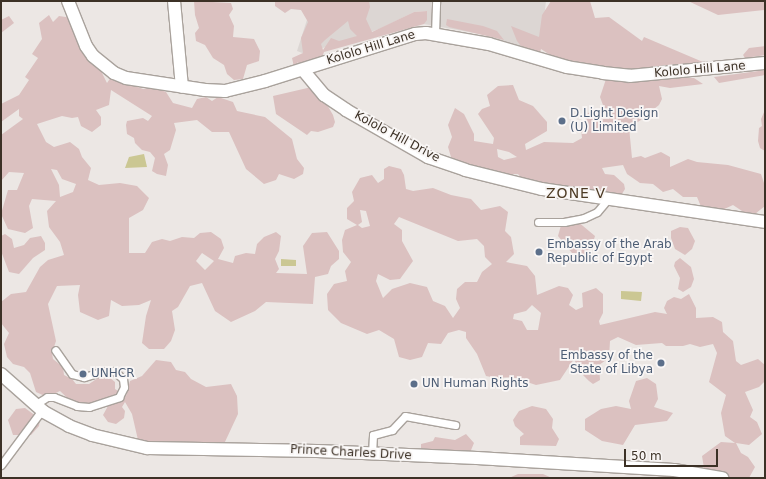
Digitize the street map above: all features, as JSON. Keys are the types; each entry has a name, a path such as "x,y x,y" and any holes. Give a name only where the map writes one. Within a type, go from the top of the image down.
{"street":[{"name":"Kololo Hill Lane","path":"68,1 86,46 103,65 126,78 182,87 225,91 303,70 415,34 435,34 488,44 568,67 602,74 630,76 765,63"},
{"path":"174,1 182,87"},
{"name":"Kololo Hill Drive","path":"303,70 324,95 428,157 485,177 608,199 765,222"},
{"name":"Prince Charles Drive","path":"1,374 39,407 69,426 92,435 147,448 372,454 674,470 722,478"}],"lane":[{"path":"435,34 436,1"},
{"path":"538,222 564,222 584,218 597,212 608,199"},
{"path":"1,465 47,397 54,397 77,406 89,407 119,397 124,387 123,379 114,371 104,371 84,378 72,374 55,350"},
{"path":"372,454 372,435 392,430 405,416 455,424"}],"shaded area":[{"path":"194,1 231,3 233,9 229,15 234,26 233,37 254,39 260,51 259,61 247,65 243,79 234,80 227,74 224,65 213,58 205,45 196,41 195,33 199,28 195,15"},
{"path":"275,1 369,1 370,7 366,19 372,32 414,12 427,11 427,20 424,24 324,52 321,60 300,65 297,62 299,68 294,67 292,58 303,53 301,38 308,22 301,10 291,9 285,13 275,6","holes":["348,21 350,29 357,36 339,41 331,38 323,50 321,44"]},
{"path":"313,1 546,1 540,52 481,34 424,24 427,11 414,12 379,29 305,54 297,51"},
{"path":"551,1 590,1 595,18 609,17 642,41 644,37 703,62 675,66 684,78 694,78 703,84 670,88 659,86 662,99 659,105 654,109 648,108 641,120 629,127 632,158 641,156 645,158 661,152 670,157 670,167 688,159 697,162 728,165 761,174 765,186 765,206 755,214 745,213 733,205 720,211 702,209 697,197 683,197 673,189 663,192 653,184 640,183 627,174 623,165 602,168 605,174 614,175 624,184 625,189 620,197 541,189 533,181 522,179 518,174 495,174 465,166 451,157 448,147 452,137 448,125 455,108 464,114 474,134 474,141 493,144 494,138 478,114 482,109 490,106 487,95 498,86 513,85 519,100 533,106 547,122 547,131 525,144 526,150 544,142 573,143 582,138 581,129 588,113 604,108 600,97 606,79 582,76 541,49 540,52 521,46 517,41 511,26 539,37 542,15","holes":["497,149 509,152 517,157 504,160 498,157"]},
{"path":"688,1 765,1 765,10 718,15"},
{"path":"49,15 53,22 59,16 79,19 81,29 78,44 94,48 99,56 102,73 107,83 111,77 143,89 154,87 166,92 173,103 192,108 197,99 206,97 212,101 218,97 233,102 237,111 265,117 292,139 297,159 304,168 303,174 294,179 279,174 276,180 264,184 246,169 229,132 212,132 197,120 174,123 176,130 170,150 164,154 168,165 166,176 152,171 155,158 150,152 142,150 135,143 134,138 127,134 126,125 127,121 143,118 148,121 152,116 111,90 109,105 96,110 101,117 101,125 92,132 81,126 78,117 72,118 62,116 37,124 46,142 54,147 70,142 79,149 82,157 91,168 88,180 99,185 120,183 137,186 149,198 143,210 129,218 129,253 145,253 152,242 162,239 170,241 182,237 194,238 200,233 211,232 221,239 224,248 218,259 233,263 235,256 246,253 255,254 257,244 264,237 276,232 281,236 279,251 275,259 279,269 276,273 307,274 303,246 312,233 327,232 339,251 339,259 331,266 328,274 315,277 313,304 266,302 255,311 231,322 215,311 202,283 190,286 178,307 172,311 175,330 171,341 164,349 149,349 142,343 146,316 151,300 139,305 122,306 111,300 109,316 98,320 80,312 78,295 80,285 57,286 48,304 56,341 52,353 53,359 63,367 64,375 72,379 76,384 89,384 98,378 109,377 115,382 115,389 126,396 130,381 142,376 156,360 171,362 176,370 185,372 191,379 206,387 231,384 237,396 238,414 224,444 208,443 186,456 169,455 138,440 132,414 125,402 122,407 125,411 124,418 116,424 108,422 103,415 108,406 97,402 88,411 80,410 60,391 47,397 36,392 30,373 24,367 13,364 7,357 4,344 9,333 1,323 1,302 11,294 26,292 40,267 48,260 64,255 60,242 49,227 47,211 56,201 32,199 29,206 33,228 25,233 8,229 1,214 8,190 17,190 24,173 9,172 1,181 1,135 23,119 19,116 19,109 1,122 1,104 19,95 29,80 25,77 38,58 32,54 42,39 39,23","holes":["51,169 57,170 62,179 76,184 73,192 60,197 59,185","202,253 214,261 205,270 196,261"]},
{"path":"9,16 14,23 1,33 1,20"},
{"path":"447,19 483,26 497,31 504,40 449,27 446,25"},
{"path":"765,46 765,55 745,58 743,55 749,48"},
{"path":"765,70 765,75 719,83 714,77"},
{"path":"316,86 333,115 335,122 333,127 318,132 311,131 307,135 276,114 273,96"},
{"path":"765,110 765,151 760,148 758,141 759,128 762,126 761,119"},
{"path":"144,154 147,167 125,168 129,157"},
{"path":"389,166 401,169 404,175 406,189 413,191 433,188 451,195 471,199 481,210 500,206 508,212 505,231 511,237 514,254 506,262 527,266 535,276 537,295 559,286 568,288 573,295 569,305 576,310 583,307 582,293 596,288 603,294 603,313 599,321 600,325 655,312 667,314 664,308 667,301 674,297 681,299 689,294 696,308 696,318 713,317 722,322 723,332 733,341 736,361 741,365 758,359 765,365 765,381 759,387 745,392 753,410 750,417 757,422 762,434 749,445 736,443 741,453 748,457 755,467 749,478 719,478 705,474 702,456 721,442 735,443 725,436 721,413 726,395 709,382 717,353 713,344 700,347 690,344 683,346 666,346 662,343 636,345 618,337 610,341 609,358 599,365 600,380 593,384 589,381 580,372 574,359 560,380 536,385 512,377 496,378 486,376 477,354 466,338 466,332 459,330 448,333 441,344 428,343 422,357 410,360 399,357 394,339 379,330 367,334 341,323 328,310 327,294 334,284 347,281 345,271 351,262 343,252 342,240 345,230 357,225 347,219 347,208 354,201 352,192 360,178 372,175 378,183 384,179 384,169","holes":["360,210 366,211 370,226 362,228 358,225 362,222","399,217 458,241 477,239 484,246 485,257 492,264 482,272 477,282 465,282 457,289 456,299 460,308 453,318 445,306 433,301 427,287 410,283 392,289 383,298 376,281 378,274 390,280 400,279 413,261 402,241 402,230 394,224","532,305 541,313 538,330 527,330 522,321 513,319 514,314 526,311"]},
{"path":"571,216 595,236 591,249 585,255 572,253 558,236 563,218"},
{"path":"680,227 688,228 695,241 692,249 685,255 675,249 671,238 671,231"},
{"path":"5,234 12,239 14,248 24,245 30,238 41,236 45,243 45,250 33,258 19,274 9,272 1,251 1,236"},
{"path":"680,258 691,267 694,279 691,287 683,292 678,289 680,278 674,266 675,262"},
{"path":"281,259 296,260 296,266 281,266"},
{"path":"621,291 642,292 641,301 621,299"},
{"path":"647,378 656,384 658,399 654,407 673,413 667,421 635,425 623,445 602,441 585,430 585,419 601,409 616,406 631,409 629,401 636,381"},
{"path":"532,406 546,409 553,419 552,428 559,439 556,446 520,445 520,437 524,434 515,426 513,420 519,411"},
{"path":"25,408 40,419 39,426 31,435 13,435 8,420 16,409"},
{"path":"466,434 474,443 469,455 421,450 421,444 433,441 435,437 455,440"},
{"path":"518,474 543,474 552,478 509,478"}],"place":[{"name":"D.Light Design (U) Limited","path":"562,121"},
{"name":"Embassy of the Arab Republic of Egypt","path":"539,252"},
{"name":"Embassy of the State of Libya","path":"661,363"},
{"name":"UNHCR","path":"83,374"},
{"name":"UN Human Rights","path":"414,384"}],"district":[{"name":"ZONE V","path":"576,193"}]}
